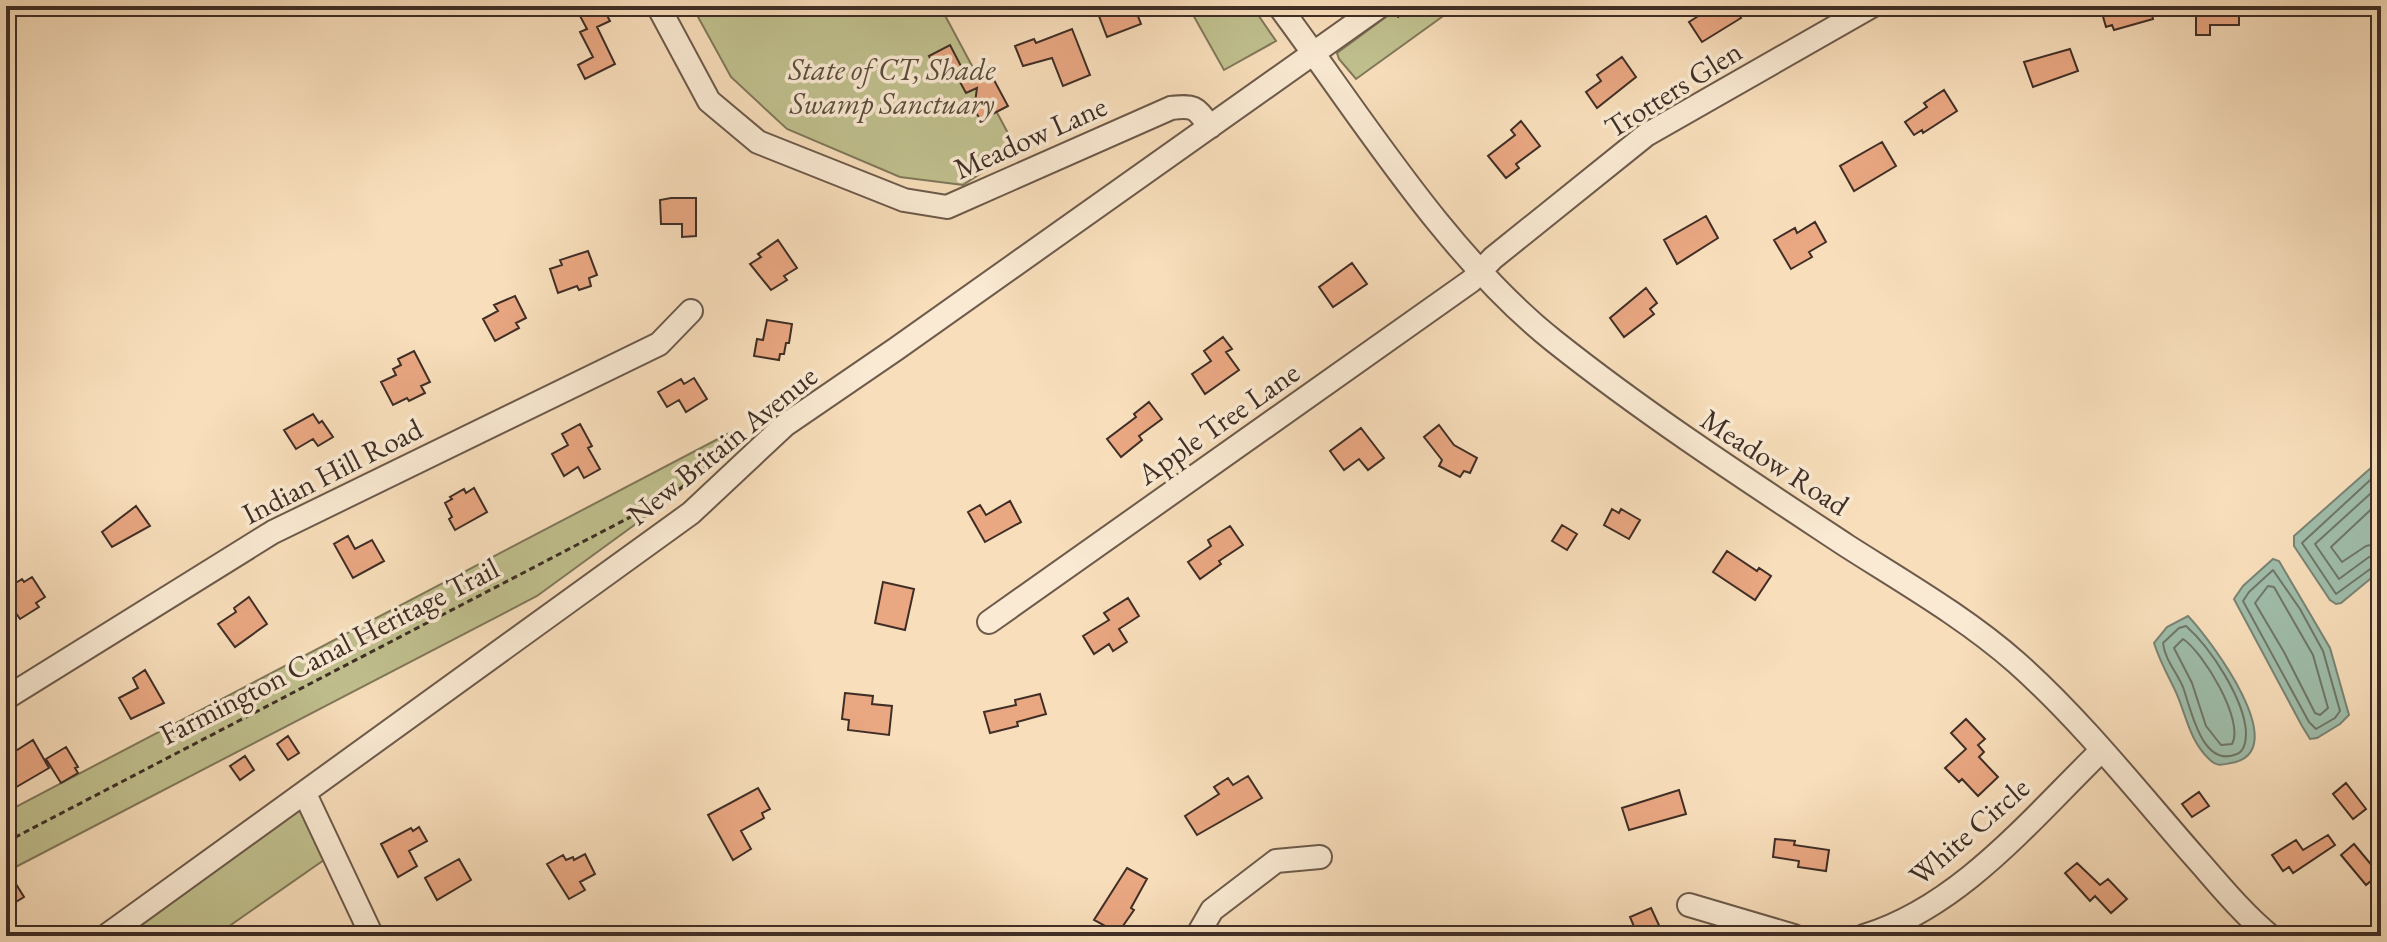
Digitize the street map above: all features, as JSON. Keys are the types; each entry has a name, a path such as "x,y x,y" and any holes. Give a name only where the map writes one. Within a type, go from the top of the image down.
{"street":[{"name":"Meadow Lane","path":"658,6 709,101 758,142 904,200 947,207 1171,108 1190,105 1210,127"},
{"name":"Meadow Road","path":"1279,6 1403,176 1481,271 1551,339 1686,440 1963,622 2016,662 2055,699 2226,892 2270,936"},
{"name":"New Britain Avenue","path":"106,936 691,513 785,425 1380,6"},
{"name":"Trotters Glen","path":"1481,271 1646,135 1872,6"},
{"name":"Apple Tree Lane","path":"989,622 1481,271"},
{"name":"Indian Hill Road","path":"6,698 273,532 659,344 691,311"},
{"name":"White Circle","path":"1864,936 1916,916 1972,876 2101,751"},
{"path":"305,794 372,936"},
{"path":"1197,936 1212,910 1276,861 1320,857"},
{"path":"1689,905 1794,936"}],"path":[{"name":"Farmington Canal Heritage Trail","path":"6,842 670,496"}],"green space":[{"name":"State of CT, Shade Swamp Sanctuary","path":"692,6 940,6 1017,150 963,185 900,177 787,129 731,77"},
{"path":"1188,6 1252,6 1276,41 1224,70"},
{"path":"1401,6 1457,6 1356,79 1337,53"},
{"path":"737,429 702,470 670,499 537,596 6,872 6,812"},
{"path":"305,794 334,853 215,936 106,936"}],"water":[{"path":"2381,459 2381,570 2336,604 2330,600 2294,546 2294,536"},
{"path":"2273,559 2279,561 2330,648 2349,715 2317,738 2310,739 2302,726 2234,599 2243,586"},
{"path":"2188,616 2228,669 2251,717 2255,738 2249,754 2231,763 2214,763 2196,743 2154,643 2167,627"}],"building":[{"path":"602,6 610,21 597,27 615,64 585,79 578,65 593,57 580,32 587,29 580,16"},
{"path":"1124,6 1134,6 1141,24 1107,37 1099,16"},
{"path":"1714,6 1734,6 1741,18 1702,42 1689,22"},
{"path":"2100,6 2150,6 2153,19 2114,30 2112,25 2106,27"},
{"path":"2196,6 2239,6 2239,25 2210,25 2210,35 2196,35"},
{"path":"1072,29 1090,75 1063,86 1052,58 1023,66 1015,46 1034,39 1036,43"},
{"path":"950,45 963,70 941,81 929,56"},
{"path":"2070,49 2078,71 2033,87 2024,62"},
{"path":"1622,57 1636,77 1597,108 1586,92 1601,81 1597,75"},
{"path":"987,67 1008,106 981,120 974,110 977,88 966,93 960,82"},
{"path":"1944,90 1957,111 1923,133 1922,130 1914,135 1905,122 1927,107 1924,103"},
{"path":"1521,121 1540,146 1516,164 1519,168 1506,178 1488,156 1515,135 1511,130"},
{"path":"1882,142 1896,166 1854,191 1840,166"},
{"path":"696,198 696,236 682,237 682,224 661,224 660,200"},
{"path":"1706,216 1718,238 1677,264 1664,240"},
{"path":"1815,222 1826,242 1809,252 1812,257 1791,269 1774,240 1795,228 1797,233"},
{"path":"778,240 797,268 784,276 787,280 771,290 750,264"},
{"path":"588,251 597,275 589,278 591,286 579,290 577,286 558,293 550,269 562,265 560,260"},
{"path":"1352,263 1367,284 1333,307 1319,287"},
{"path":"1646,288 1657,303 1650,309 1654,314 1624,337 1610,318"},
{"path":"515,296 526,318 516,323 519,328 495,341 483,319 498,311 494,305"},
{"path":"767,320 792,324 789,343 786,343 779,360 754,356 757,339 763,340"},
{"path":"1223,337 1232,349 1226,352 1239,370 1205,394 1192,374 1211,361 1204,351"},
{"path":"414,351 430,382 421,386 425,393 393,405 381,382 396,375 393,369 401,365 398,359"},
{"path":"694,378 707,399 686,412 679,400 667,407 658,392 681,379 684,384"},
{"path":"1149,402 1162,419 1139,436 1142,440 1121,457 1107,439 1136,417 1134,414"},
{"path":"313,414 333,437 318,446 313,439 296,449 284,430"},
{"path":"580,424 592,446 588,448 600,469 584,478 578,467 564,476 552,454 568,445 562,434"},
{"path":"1439,425 1454,445 1477,458 1470,473 1464,471 1460,477 1439,466 1442,460 1424,437"},
{"path":"1361,428 1384,458 1368,470 1359,459 1344,470 1330,451"},
{"path":"474,488 487,512 455,530 445,503 464,489 466,493"},
{"path":"1010,501 1021,522 985,542 968,512 980,505 986,515"},
{"path":"136,506 150,526 112,547 102,532"},
{"path":"1612,509 1619,513 1621,509 1640,520 1629,539 1604,525"},
{"path":"1562,525 1577,534 1567,550 1552,541"},
{"path":"1230,526 1243,545 1200,579 1188,562 1211,546 1208,540"},
{"path":"348,536 355,549 372,540 384,561 353,578 334,544"},
{"path":"1727,551 1757,571 1759,568 1771,576 1755,600 1713,572"},
{"path":"32,577 45,597 36,603 39,607 20,619 6,599 6,589"},
{"path":"883,582 914,589 905,630 875,623"},
{"path":"249,597 267,624 235,647 218,624 236,612 234,608"},
{"path":"1128,598 1139,616 1119,629 1127,642 1113,651 1109,644 1094,654 1083,636 1109,620 1104,613"},
{"path":"145,670 164,703 131,719 119,698 138,688 133,678"},
{"path":"845,693 873,696 872,704 892,706 889,735 848,730 849,720 842,719"},
{"path":"1040,694 1046,714 990,733 984,712 1016,705 1015,700"},
{"path":"1966,719 1985,739 1978,745 1984,752 1979,757 1998,777 1978,796 1962,779 1959,782 1945,768 1966,749 1951,733"},
{"path":"288,736 299,753 288,760 277,744"},
{"path":"33,740 49,768 6,793 6,761"},
{"path":"66,747 78,767 75,768 78,773 61,783 46,759"},
{"path":"245,756 254,770 240,780 230,766"},
{"path":"1248,776 1262,798 1197,835 1185,816 1219,794 1214,787 1228,778 1233,785"},
{"path":"2346,783 2366,809 2353,819 2333,794"},
{"path":"758,788 770,809 762,813 764,818 741,831 751,849 733,860 708,815"},
{"path":"1679,790 1686,814 1629,830 1622,808"},
{"path":"2199,792 2209,806 2192,817 2182,804"},
{"path":"419,827 427,841 409,851 417,866 398,877 381,844"},
{"path":"2328,835 2335,845 2293,873 2289,867 2283,871 2272,855 2296,840 2303,850"},
{"path":"1775,839 1829,850 1826,871 1798,867 1799,861 1773,857"},
{"path":"2354,844 2379,874 2366,885 2341,855"},
{"path":"585,854 595,874 580,882 585,890 569,899 547,864 563,855 566,860 573,857 574,860"},
{"path":"459,859 471,880 437,900 425,878"},
{"path":"2077,863 2100,885 2108,879 2127,899 2111,913 2095,896 2090,901 2065,873"},
{"path":"6,868 24,897 6,908"},
{"path":"1127,868 1147,879 1131,908 1134,910 1118,933 1094,920"},
{"path":"1651,908 1664,936 1638,936 1630,917"}]}
